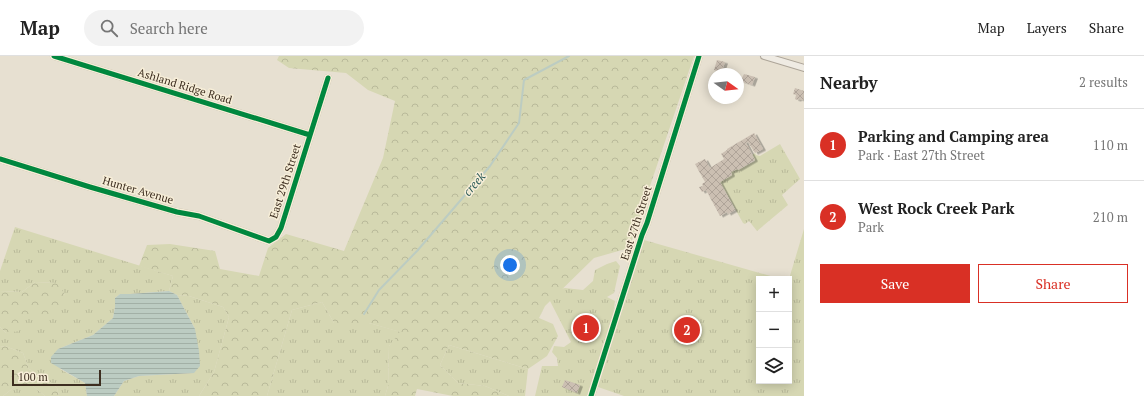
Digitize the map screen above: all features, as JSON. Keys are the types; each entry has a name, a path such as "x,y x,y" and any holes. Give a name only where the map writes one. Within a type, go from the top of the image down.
{"street":[{"name":"Ashland Ridge Road","path":"54,56 310,134"},
{"name":"East 27th Street","path":"592,396 699,56"},
{"path":"764,56 804,68"},
{"name":"East 29th Street","path":"269,241 276,237 281,228 328,78"},
{"name":"Hunter Avenue","path":"0,159 177,212 199,216 269,241"}],"green space":[{"path":"279,56 694,56 629,248 594,258 545,306 539,318 553,324 558,336 547,356 528,369 449,345 440,365 458,383 485,386 509,396 453,396 417,389 415,396 385,396 388,386 389,346 400,332 369,323 334,323 322,302 292,310 267,396 199,396 214,372 229,317 223,307 189,296 177,295 169,291 173,276 139,266 147,245 170,244 215,251 220,269 259,276 268,248 286,234 344,251 383,158 395,101 368,90 346,73 289,68 277,60"},
{"path":"780,144 800,179 782,195 788,205 757,231 749,221 745,224 743,223 720,182 732,175 731,172 755,161 752,155 755,153 756,155 760,156"},
{"path":"15,227 173,276 169,291 120,294 115,298 113,318 93,335 58,349 60,369 85,383 87,396 59,396 57,388 47,379 29,369 23,353 5,346 0,347 0,327 6,333 24,315 65,295 56,283 35,282 22,292 0,291 0,271"},
{"path":"804,229 804,396 624,396 598,387 644,240 770,276 756,276 756,384 792,384 792,276 790,276"},
{"path":"616,261 620,266 614,293 607,297 615,301 613,314 587,396 535,396 542,366 558,366 557,358 552,352 554,346 564,347 571,342 549,299 554,290 565,288 583,290 593,281 595,270"},
{"path":"35,282 57,283 65,295 60,312 47,320 24,315 19,331 6,333 0,327 0,291 22,292"},
{"path":"177,295 189,296 223,307 229,317 214,372 199,396 114,396 124,381 139,376 194,373 195,329"},
{"path":"322,302 334,323 369,323 401,332 389,346 388,386 385,396 267,396 292,310"},
{"path":"449,345 528,369 525,396 509,396 485,386 458,383 440,365"},
{"path":"5,346 23,353 29,369 47,379 57,388 59,396 45,396 33,386 17,385 3,396 0,396 0,347"},
{"path":"17,385 33,386 45,396 3,396"}],"shaded area":[{"path":"169,291 177,295 195,329 200,366 194,373 139,376 124,381 114,396 87,396 85,383 51,363 51,357 58,349 93,335 113,318 115,298 120,294"}],"building":[{"path":"717,60 725,62 723,68 715,68"},
{"path":"744,74 755,77 752,85 744,82"},
{"path":"795,88 804,91 803,100 795,99 796,95 793,94"},
{"path":"754,133 763,149 755,153 748,142 746,143 755,160 738,170 737,169 731,172 732,175 720,182 735,210 720,216 706,190 702,192 699,187 703,186 702,184 705,182 695,164 705,159 710,168 724,159 721,154 727,149"},
{"path":"565,380 580,385 577,393 562,387"}],"waterway":[{"name":"creek","path":"364,314 379,290 417,251 490,166 519,123 524,80 569,56"}],"cycle path":[{"path":"54,56 310,135"},
{"path":"591,396 699,56"},
{"path":"0,159 177,212 199,216 269,241 276,237 281,228 328,78"}],"place":[{"name":"Parking and Camping area","path":"586,328"},
{"name":"West Rock Creek Park","path":"687,330"}]}
